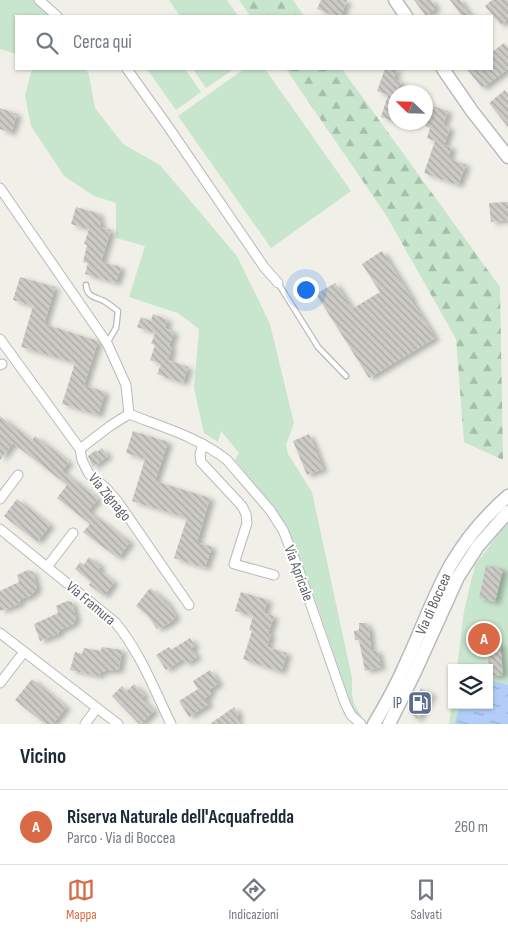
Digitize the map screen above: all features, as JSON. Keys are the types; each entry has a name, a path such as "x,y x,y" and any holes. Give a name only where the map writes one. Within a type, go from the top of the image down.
{"main road":[{"path":"395,0 405,15"},
{"path":"444,70 472,111 508,157"},
{"name":"Via di Boccea","path":"374,724 405,666 450,565 472,534 508,496"},
{"name":"Via di Boccea","path":"389,724 458,577 478,546 508,512"}],"street":[{"path":"39,0 56,15"},
{"path":"128,70 264,267 278,283"},
{"path":"0,188 107,343 126,385 129,414 80,449"},
{"name":"Via Zignago","path":"0,339 80,449 82,460 89,474 106,488 118,502 189,605"},
{"name":"Via Apricale","path":"129,414 203,444 227,460 270,510 283,530 298,568 345,703 351,715 361,724"},
{"name":"Via Apricale","path":"203,444 200,455 201,462 242,506 246,514 247,523 234,564 274,575"},
{"path":"0,499 18,475"},
{"name":"Via Framura","path":"0,529 115,622 137,653 171,724"},
{"path":"47,567 73,533"},
{"path":"0,634 118,724"},
{"path":"0,683 24,652"},
{"path":"85,724 97,708"}],"lane":[{"path":"278,283 318,347 346,376"},
{"path":"86,286 86,291 92,297 105,302 118,311 116,328 107,343"}],"green space":[{"path":"0,0 35,0 51,15 15,15 15,54 0,49"},
{"path":"169,0 227,0 237,15 179,15"},
{"path":"239,0 293,0 303,15 249,15"},
{"path":"32,70 86,70 95,108 123,144 160,165 237,256 270,324 294,423 286,445 288,454 312,492 352,678 353,699 356,708 363,718 352,707 316,602 292,539 281,517 235,460 239,453 221,431 218,442 204,433 194,388 199,329 178,313 129,297 145,246 116,238 116,203 94,196 64,176 31,126 25,95"},
{"path":"148,70 186,70 201,92 176,110"},
{"path":"194,70 233,70 206,88"},
{"path":"243,70 266,70 351,191 271,248 178,116"},
{"path":"287,70 343,70 500,287 503,460 464,442 456,339 386,215"},
{"path":"508,524 508,724 449,724 451,709 493,709 493,664 457,664 464,611 475,565"}],"water":[{"path":"493,681 508,685 508,724 455,724 459,709 493,709"}],"building":[{"path":"321,0 347,0 341,15 333,15 317,9"},
{"path":"414,0 431,0 436,8 425,15"},
{"path":"450,0 460,0 469,15 461,15"},
{"path":"492,0 508,0 508,19 501,25 485,6"},
{"path":"504,43 508,48 508,69 482,88 468,70 493,70 493,51"},
{"path":"385,70 397,70 393,80 396,78 396,80 401,82 400,85 388,85 388,95 377,91"},
{"path":"505,90 508,95 508,127 489,103"},
{"path":"388,95 388,119 381,117"},
{"path":"433,106 448,111 443,125 450,128 444,145 452,147 448,158 466,165 458,185 424,173 435,141 427,138 429,130 433,130"},
{"path":"0,108 17,114 11,133 0,129"},
{"path":"508,202 508,220 491,222 489,203"},
{"path":"76,207 100,214 98,220 101,221 100,227 111,230 101,262 121,267 116,283 85,274 88,263 83,262 87,245 84,244 89,229 71,224"},
{"path":"382,251 435,338 369,378 316,294 335,283 352,309 380,292 362,264"},
{"path":"20,277 55,287 44,324 98,341 84,385 105,392 98,415 62,404 75,363 21,347 33,306 13,300"},
{"path":"153,314 168,320 165,328 174,332 169,347 172,348 168,360 188,367 183,383 157,374 161,364 150,360 155,345 151,344 155,333 137,327 141,317 151,321"},
{"path":"0,416 32,441 35,436 69,462 62,471 98,499 88,511 130,542 118,558 83,532 90,524 57,498 67,485 13,443 0,460"},
{"path":"133,431 168,442 155,481 210,498 197,542 212,547 205,568 174,558 187,518 132,501 145,459 126,453"},
{"path":"309,434 323,469 307,475 293,441"},
{"path":"102,448 108,456 93,467 88,456"},
{"path":"17,499 50,525 37,542 4,516"},
{"path":"89,557 101,566 98,570 114,582 104,596 89,585 91,582 75,569 80,562 84,565"},
{"path":"486,565 503,569 495,602 479,598"},
{"path":"28,570 33,572 37,589 30,596 21,599 19,604 0,611 0,591 19,582 17,575"},
{"path":"150,588 166,601 176,617 168,624 157,629 148,616 136,606"},
{"path":"241,592 268,600 264,613 274,616 268,634 271,634 267,647 287,653 281,672 243,659 252,631 249,630 253,616 235,611"},
{"path":"67,601 72,602 76,619 73,624 60,630 58,634 40,641 34,624 58,613 56,606"},
{"path":"359,623 367,623 371,651 377,650 381,667 365,671 359,640 355,640 354,631 359,630"},
{"path":"190,638 195,646 191,648 197,657 186,664 183,659 166,670 156,655 169,647 171,650"},
{"path":"490,643 500,643 503,675 493,676 493,664 489,664 488,651 490,650"},
{"path":"102,647 122,650 119,669 101,672 99,676 70,670 75,652 82,654 84,648 101,651"},
{"path":"210,670 219,683 209,690 211,694 205,698 209,704 189,717 179,701 198,689 193,681"},
{"path":"32,679 66,707 53,724 45,724 15,700"},
{"path":"134,684 145,695 141,698 154,711 141,724 112,696 122,686 127,691"},
{"name":"IP","path":"421,688 432,694 418,719 408,713"},
{"path":"234,707 239,715 236,718 240,724 210,724"}],"place":[{"name":"Riserva Naturale dell'Acquafredda","path":"484,639"},
{"name":"IP","path":"420,703"}]}
